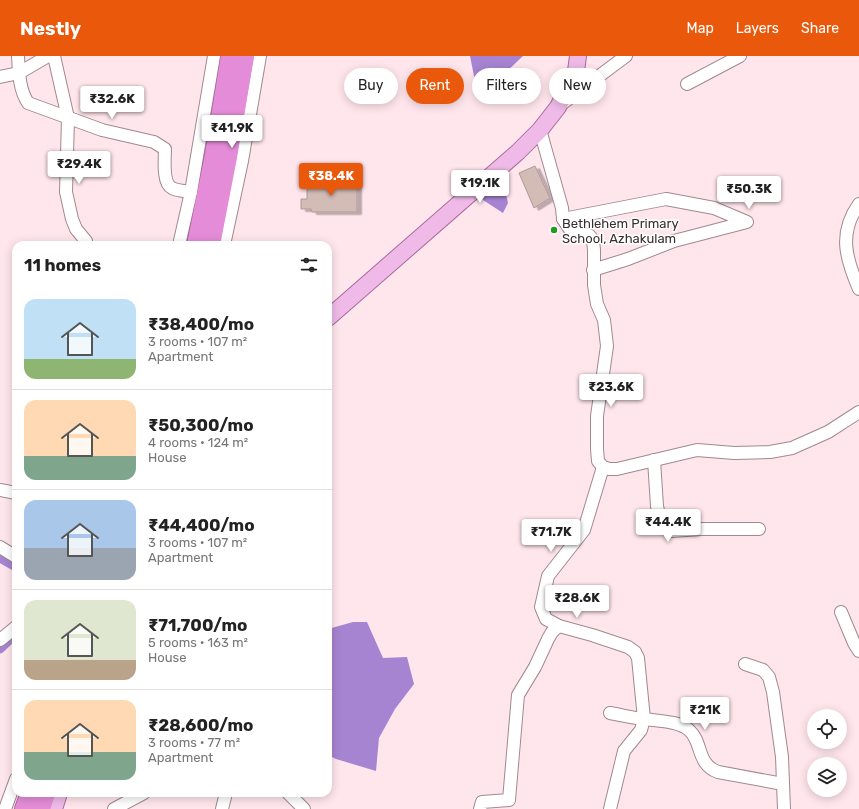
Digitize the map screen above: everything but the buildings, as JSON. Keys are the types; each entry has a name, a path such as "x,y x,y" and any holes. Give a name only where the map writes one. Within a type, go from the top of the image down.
{"highway":[{"path":"197,241 214,155 230,56"},
{"path":"211,241 228,158 245,56"},
{"path":"24,809 28,797"},
{"path":"41,809 45,797"}],"main road":[{"path":"332,315 518,152 540,130 558,107 576,71 578,56"},
{"path":"54,809 58,797"}],"street":[{"path":"18,56 22,94 28,104 102,130 161,145 165,149 165,175 167,183 172,188 191,192"},
{"path":"0,77 19,73 48,56"},
{"path":"54,56 68,118 66,192 72,219 76,229 86,241"},
{"path":"181,241 191,192 214,56"},
{"path":"225,241 242,161 260,56"},
{"path":"558,107 626,56"},
{"path":"687,84 740,56"},
{"path":"540,130 562,208 563,219 569,228 579,234 589,235 593,240 595,292 597,304 604,320 607,346 597,416 598,461 603,467 617,469 697,450 734,453 770,452 792,448 828,432 859,412"},
{"path":"563,219 666,199 714,208 747,222 674,241 628,259 593,270"},
{"path":"859,204 851,215 846,236 846,251 850,269 859,289"},
{"path":"654,460 657,506 660,520 664,528 671,531 701,529 759,529"},
{"path":"603,467 584,530 548,576 541,607 546,619 559,626 628,647 635,652 638,658 644,719 641,730 624,751 610,809"},
{"path":"0,490 12,492"},
{"path":"0,547 12,554"},
{"path":"841,612 859,651"},
{"path":"480,809 482,802 509,800 518,696 535,667 552,632 559,626"},
{"path":"0,640 12,630"},
{"path":"745,664 763,670 769,677 773,692 782,757 784,809"},
{"path":"610,713 644,719 662,720 685,727 691,731 707,766 712,770 784,784"},
{"path":"5,809 5,792 12,783"},
{"path":"114,809 136,797"},
{"path":"222,809 225,797"},
{"path":"292,797 304,809"}],"shaded area":[{"path":"470,56 523,56 510,68 472,68"},
{"path":"502,176 508,203 503,213 483,200 479,194"},
{"path":"353,622 367,622 383,658 407,657 414,684 395,709 379,738 376,771 332,757 332,628"}],"waterway":[{"path":"0,558 12,565"},
{"path":"0,649 12,638"}],"place":[{"name":"Bethlehem Primary School, Azhakulam","path":"554,230"}]}
